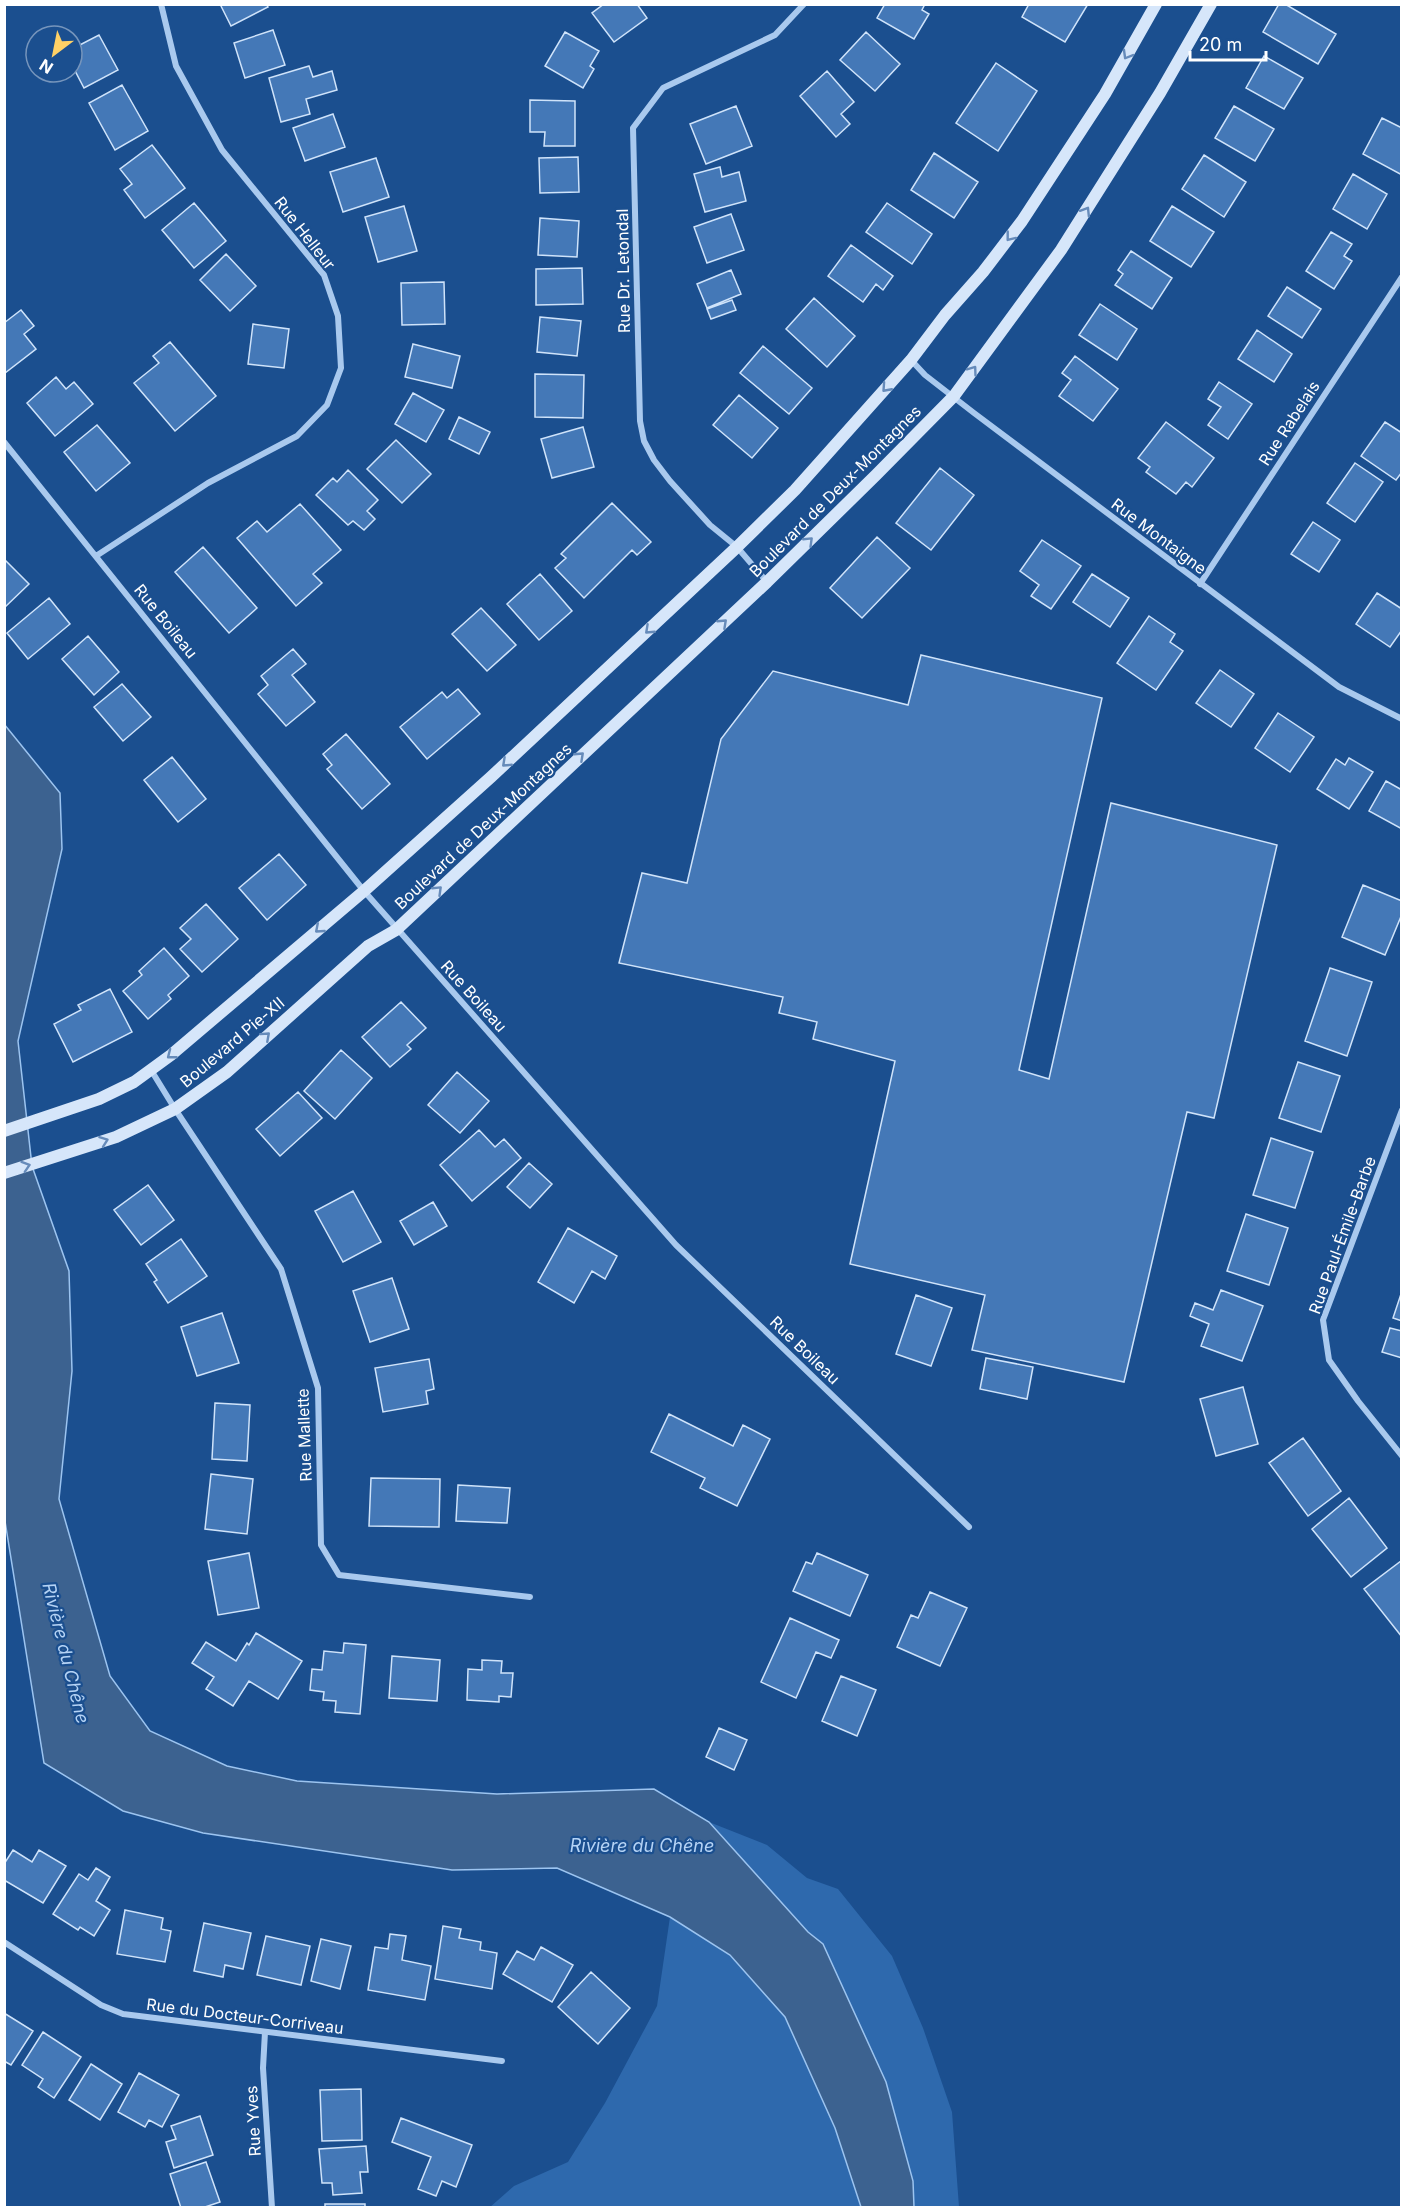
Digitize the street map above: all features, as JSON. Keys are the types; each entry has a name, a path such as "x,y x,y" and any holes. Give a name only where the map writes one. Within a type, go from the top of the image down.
{"street":[{"name":"Rue Helleur","path":"96,556 208,483 297,436 327,405 341,368 338,316 324,275 222,150 176,66 161,4"},
{"name":"Rue Dr. Letondal","path":"767,582 737,547 710,525 670,481 654,460 644,441 640,421 633,128 663,88 775,35 804,4"},
{"name":"Boulevard de Deux-Montagnes","path":"364,891 490,777 795,490 911,360 1022,221 1105,94 1156,4"},
{"name":"Boulevard de Deux-Montagnes","path":"396,930 767,582 954,396 1061,250 1160,93 1211,4"},
{"name":"Rue Rabelais","path":"1200,584 1401,277"},
{"name":"Rue Montaigne","path":"911,360 925,375 1339,687 1401,719"},
{"name":"Rue Boileau","path":"4,442 396,930 676,1245 969,1527"},
{"name":"Boulevard Pie-XII","path":"4,1131 99,1099 152,1070 364,891"},
{"name":"Boulevard Pie-XII","path":"4,1173 116,1137 175,1109 227,1072 368,946 396,930"},
{"name":"Rue Mallette","path":"152,1070 175,1109 281,1269 318,1388 321,1545 339,1575 530,1597"},
{"name":"Rue Paul-Émile-Barbe","path":"1401,1110 1323,1320 1329,1360 1401,1456"},
{"name":"Rue du Docteur-Corriveau","path":"4,1942 101,2005 141,2017 502,2061"},
{"name":"Rue Yves","path":"265,2032 263,2068 272,2208"}],"shaded area":[{"path":"709,1822 767,1845 807,1878 838,1889 892,1956 923,2028 952,2112 959,2207 914,2207 913,2181 823,1944 808,1932"},
{"path":"670,1917 730,1955 785,2017 835,2128 861,2207 489,2208 514,2186 568,2162 605,2103 657,2006"}],"water":[{"name":"Rivière du Chêne","path":"4,724 60,793 62,849 18,1041 32,1166 69,1271 72,1371 59,1499 110,1676 150,1731 227,1766 297,1781 497,1794 654,1789 709,1822 808,1932 823,1944 886,2082 913,2181 914,2207 861,2207 835,2128 785,2017 730,1955 670,1917 557,1868 452,1870 203,1833 123,1811 44,1763 4,1515"}],"building":[{"path":"220,4 266,4 268,7 231,26"},
{"path":"604,4 637,4 647,18 614,42 592,13"},
{"path":"885,4 925,4 922,10 929,14 914,39 877,18"},
{"path":"1029,4 1088,4 1065,42 1022,17"},
{"path":"1279,4 1285,4 1336,34 1318,64 1263,32"},
{"path":"273,30 285,65 245,78 234,43"},
{"path":"565,32 599,51 590,66 594,69 583,88 545,66"},
{"path":"866,32 900,64 875,91 840,60"},
{"path":"99,35 118,70 84,88 82,84 84,84 84,43"},
{"path":"1264,56 1303,78 1284,109 1246,88"},
{"path":"996,63 1037,91 998,151 956,123"},
{"path":"309,66 313,77 332,71 337,90 306,99 310,114 281,122 269,78"},
{"path":"827,71 854,102 841,114 850,124 836,137 800,96"},
{"path":"122,85 148,131 115,150 89,103"},
{"path":"530,100 575,101 575,146 544,146 545,132 530,132"},
{"path":"736,106 752,146 706,164 690,124"},
{"path":"1234,106 1274,129 1255,161 1215,138"},
{"path":"333,114 345,147 305,161 293,128"},
{"path":"1382,118 1402,128 1402,175 1363,154"},
{"path":"152,145 185,188 145,218 124,190 132,184 120,169"},
{"path":"934,153 978,182 954,218 911,190"},
{"path":"1204,155 1246,182 1224,217 1182,189"},
{"path":"578,157 579,192 540,193 539,158"},
{"path":"376,158 389,197 343,212 330,172"},
{"path":"720,167 722,177 739,172 746,201 705,212 694,174"},
{"path":"1353,174 1387,194 1367,229 1333,209"},
{"path":"194,203 226,241 194,268 162,230"},
{"path":"887,203 932,234 912,264 866,232"},
{"path":"404,206 417,251 378,262 365,217"},
{"path":"1172,206 1214,232 1191,267 1150,241"},
{"path":"731,214 744,250 707,263 694,227"},
{"path":"540,218 579,221 577,257 538,255"},
{"path":"1331,232 1352,244 1344,256 1352,261 1334,289 1306,271"},
{"path":"851,245 893,276 883,290 876,284 863,302 828,276"},
{"path":"1131,251 1172,278 1152,309 1115,285 1123,274 1118,270"},
{"path":"226,254 256,286 230,311 200,280"},
{"path":"582,268 583,304 536,305 536,269"},
{"path":"731,270 741,294 707,308 697,284"},
{"path":"444,282 445,324 402,325 401,283"},
{"path":"1287,287 1321,309 1302,338 1268,316"},
{"path":"814,298 855,336 827,367 786,329"},
{"path":"732,300 736,310 711,319 707,309"},
{"path":"1100,304 1137,329 1117,360 1079,335"},
{"path":"21,310 34,326 24,334 36,349 5,373 4,323"},
{"path":"540,317 581,321 577,356 537,352"},
{"path":"253,324 289,329 284,368 248,364"},
{"path":"1257,330 1292,354 1274,382 1238,359"},
{"path":"170,342 216,396 175,431 134,383 159,363 153,356"},
{"path":"413,344 460,356 452,388 405,377"},
{"path":"763,346 812,388 789,414 740,373"},
{"path":"1075,356 1118,389 1093,421 1059,396 1071,380 1062,373"},
{"path":"535,374 584,375 583,418 535,417"},
{"path":"56,377 66,389 74,382 93,404 55,436 27,403"},
{"path":"1219,382 1252,404 1228,439 1208,425 1221,407 1208,399"},
{"path":"413,393 444,410 426,442 395,424"},
{"path":"739,395 778,428 752,458 713,425"},
{"path":"459,417 490,432 479,454 449,439"},
{"path":"1166,422 1214,458 1192,487 1186,482 1176,494 1146,472 1150,467 1138,458"},
{"path":"1385,422 1402,433 1402,472 1396,480 1361,456"},
{"path":"97,425 130,463 96,491 64,452"},
{"path":"583,427 594,467 552,478 541,439"},
{"path":"396,440 431,474 402,503 367,469"},
{"path":"1355,463 1383,482 1355,522 1327,503"},
{"path":"940,468 974,495 931,550 896,523"},
{"path":"348,470 378,500 367,511 375,519 364,530 353,521 348,525 316,495 333,478 337,482"},
{"path":"612,503 651,542 637,555 632,550 584,598 555,568 566,558 561,554"},
{"path":"300,504 341,550 313,574 322,583 296,606 237,538 257,521 267,532"},
{"path":"1313,522 1340,540 1319,572 1291,554"},
{"path":"877,537 910,568 862,618 830,588"},
{"path":"1042,540 1081,566 1051,609 1031,596 1039,585 1020,571"},
{"path":"203,547 257,608 229,633 175,572"},
{"path":"4,559 29,584 4,608"},
{"path":"540,574 572,611 539,640 507,604"},
{"path":"1092,574 1129,598 1110,627 1073,602"},
{"path":"1377,593 1402,609 1402,630 1390,647 1356,624"},
{"path":"49,598 70,624 28,659 7,633"},
{"path":"481,608 516,645 487,671 452,634"},
{"path":"1149,616 1175,634 1170,642 1183,651 1156,690 1117,663"},
{"path":"88,636 119,672 94,695 62,659"},
{"path":"293,649 306,664 292,675 315,702 286,726 258,694 268,685 261,676"},
{"path":"921,655 1102,698 1019,1070 1049,1079 1111,803 1277,845 1214,1118 1187,1112 1124,1382 972,1350 985,1295 850,1264 895,1061 813,1039 817,1022 779,1013 783,997 619,963 642,873 687,883 721,739 773,671 908,705"},
{"path":"1220,670 1254,694 1231,727 1196,703"},
{"path":"122,684 151,717 123,741 94,707"},
{"path":"458,689 480,714 427,759 400,727 442,692 447,698"},
{"path":"1278,713 1314,737 1290,772 1255,748"},
{"path":"346,734 390,784 362,809 327,769 332,765 323,754"},
{"path":"172,757 206,799 178,822 144,780"},
{"path":"1349,758 1373,772 1349,809 1317,789 1336,759 1345,765"},
{"path":"1386,781 1402,790 1402,829 1369,811"},
{"path":"279,854 306,885 267,920 239,888"},
{"path":"1363,885 1402,901 1402,914 1385,955 1342,937"},
{"path":"206,904 238,939 202,972 180,949 191,939 180,928"},
{"path":"164,948 189,976 168,995 171,999 148,1019 123,991 142,975 139,971"},
{"path":"1330,968 1372,982 1347,1056 1305,1041"},
{"path":"110,989 132,1032 73,1062 54,1024 81,1010 78,1005"},
{"path":"401,1002 426,1028 407,1045 411,1049 390,1067 362,1037"},
{"path":"341,1050 372,1078 335,1119 304,1091"},
{"path":"1298,1062 1340,1076 1321,1132 1279,1118"},
{"path":"457,1072 489,1101 460,1133 428,1105"},
{"path":"298,1092 322,1118 280,1156 256,1129"},
{"path":"479,1130 495,1147 504,1139 521,1158 472,1201 440,1165"},
{"path":"1271,1138 1313,1152 1295,1208 1253,1195"},
{"path":"529,1163 552,1184 530,1208 507,1187"},
{"path":"148,1185 174,1220 141,1245 114,1210"},
{"path":"353,1191 381,1242 343,1262 315,1211"},
{"path":"433,1202 447,1226 414,1245 400,1221"},
{"path":"1246,1214 1288,1228 1269,1285 1227,1271"},
{"path":"568,1228 617,1256 605,1279 592,1271 574,1303 538,1282"},
{"path":"181,1239 207,1276 168,1303 154,1282 157,1280 146,1264"},
{"path":"392,1278 409,1329 370,1342 353,1291"},
{"path":"1221,1290 1263,1306 1242,1361 1201,1346 1209,1324 1190,1316 1195,1303 1213,1310"},
{"path":"1402,1294 1402,1321 1393,1318"},
{"path":"916,1295 952,1308 931,1366 896,1354"},
{"path":"222,1313 239,1363 197,1376 181,1327"},
{"path":"1390,1328 1402,1331 1402,1358 1382,1352"},
{"path":"986,1358 1033,1367 1027,1399 980,1389"},
{"path":"429,1359 434,1389 426,1391 428,1404 383,1412 375,1368"},
{"path":"1243,1387 1258,1444 1216,1456 1200,1399"},
{"path":"215,1403 250,1405 247,1461 212,1459"},
{"path":"669,1414 733,1446 743,1425 770,1439 737,1506 700,1488 705,1478 651,1452"},
{"path":"1303,1438 1341,1491 1308,1516 1269,1463"},
{"path":"211,1474 253,1479 247,1534 205,1529"},
{"path":"371,1478 440,1479 439,1527 369,1526"},
{"path":"458,1485 510,1488 507,1523 456,1521"},
{"path":"1349,1498 1387,1548 1351,1577 1312,1529"},
{"path":"249,1553 259,1608 218,1615 208,1561"},
{"path":"817,1553 868,1575 850,1616 793,1591 806,1562 812,1564"},
{"path":"1402,1562 1402,1637 1364,1589"},
{"path":"930,1592 967,1608 940,1666 897,1647 911,1615 918,1618"},
{"path":"790,1618 839,1640 831,1658 816,1652 796,1698 761,1682"},
{"path":"256,1633 302,1661 278,1699 249,1681 233,1706 206,1689 214,1677 192,1663 206,1642 236,1661"},
{"path":"344,1643 366,1645 360,1714 335,1712 336,1701 323,1700 324,1692 310,1690 312,1669 322,1670 324,1651 343,1653"},
{"path":"392,1656 440,1660 437,1701 389,1698"},
{"path":"482,1660 502,1661 501,1673 513,1673 511,1697 499,1696 499,1702 467,1700 468,1669 482,1670"},
{"path":"841,1676 876,1690 857,1736 822,1721"},
{"path":"719,1728 747,1740 734,1770 706,1757"},
{"path":"13,1850 32,1862 39,1850 66,1866 43,1903 4,1880 4,1864"},
{"path":"96,1868 110,1877 96,1901 110,1910 94,1936 80,1927 78,1930 53,1914 79,1874 88,1880"},
{"path":"125,1910 163,1918 161,1929 171,1931 165,1962 117,1954"},
{"path":"204,1923 251,1933 243,1969 225,1965 223,1977 194,1971"},
{"path":"443,1926 461,1929 459,1938 481,1942 480,1950 497,1953 492,1989 435,1979"},
{"path":"390,1934 406,1936 402,1960 431,1966 425,2000 368,1990 375,1947 388,1949"},
{"path":"266,1936 310,1946 301,1985 257,1975"},
{"path":"321,1939 351,1946 340,1989 311,1981"},
{"path":"541,1947 573,1965 552,2002 503,1974 517,1951 534,1960"},
{"path":"591,1972 630,2008 598,2044 558,2007"},
{"path":"4,2013 33,2031 11,2065 4,2061"},
{"path":"43,2032 81,2057 54,2098 38,2087 43,2079 22,2065"},
{"path":"91,2064 122,2084 100,2120 69,2100"},
{"path":"139,2073 179,2095 162,2127 149,2120 145,2127 118,2112"},
{"path":"361,2089 362,2140 322,2141 320,2090"},
{"path":"200,2116 213,2155 174,2168 166,2142 176,2139 171,2126"},
{"path":"401,2118 472,2145 456,2187 442,2181 436,2196 418,2189 431,2157 392,2142"},
{"path":"366,2146 368,2172 360,2172 362,2193 333,2195 332,2183 322,2183 319,2149"},
{"path":"206,2162 220,2202 202,2208 181,2208 170,2174"},
{"path":"325,2204 365,2204 365,2208 325,2208"}]}
